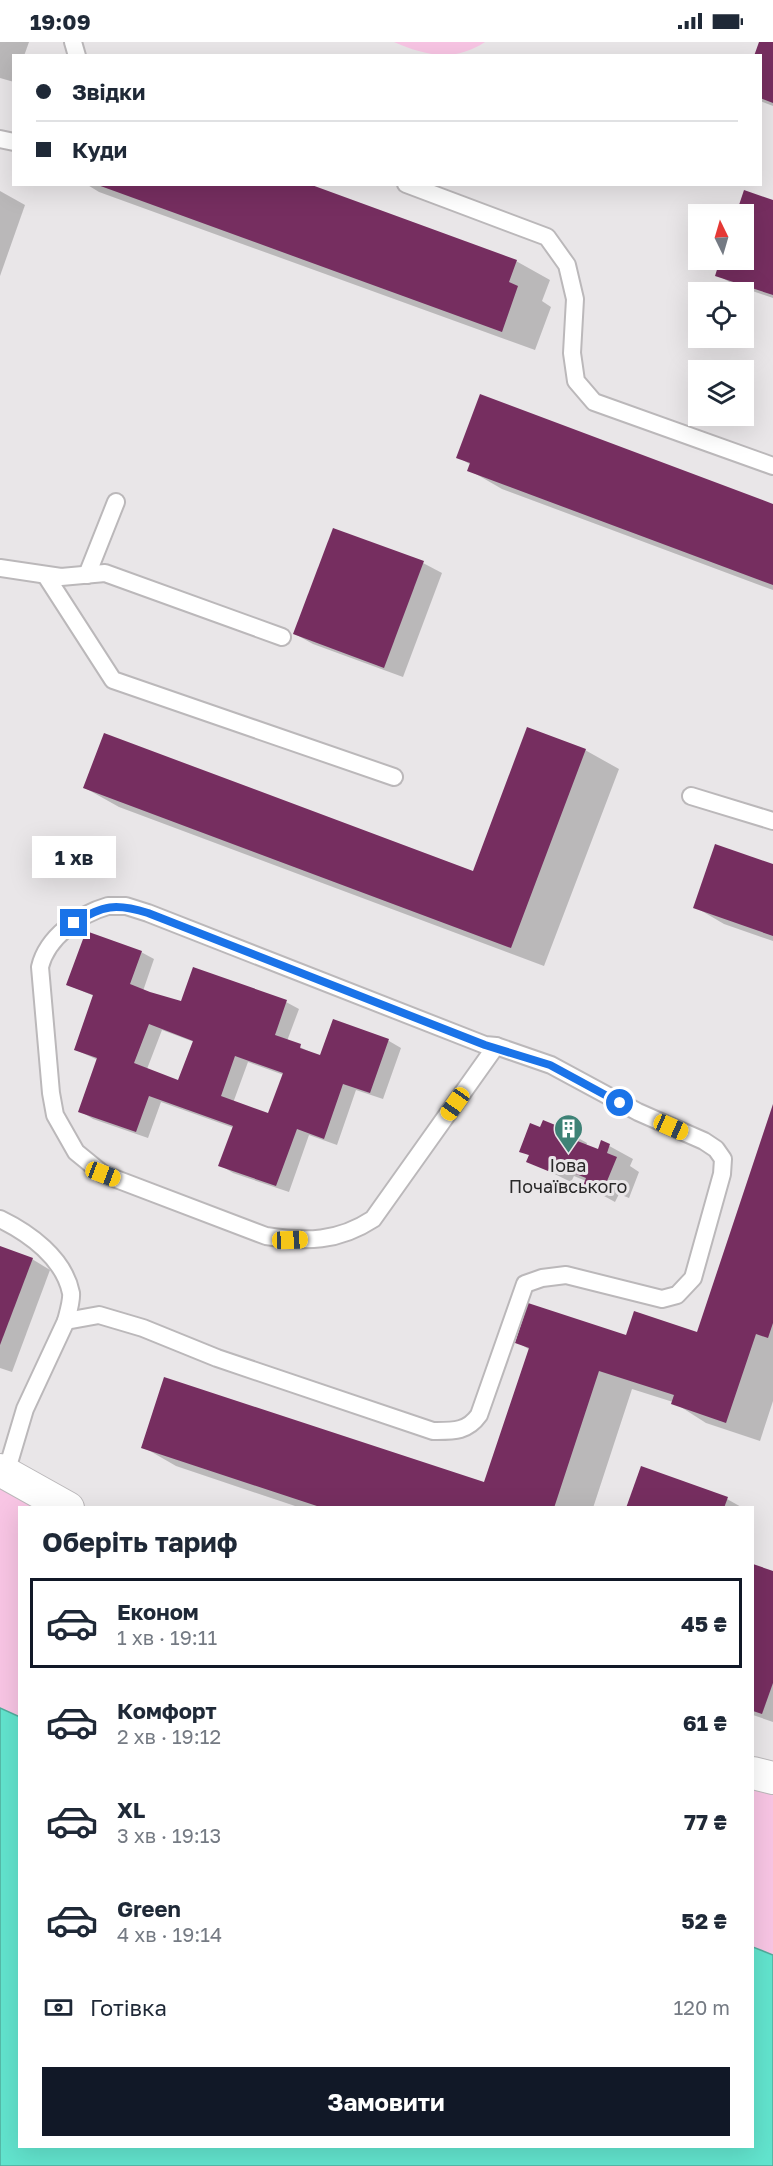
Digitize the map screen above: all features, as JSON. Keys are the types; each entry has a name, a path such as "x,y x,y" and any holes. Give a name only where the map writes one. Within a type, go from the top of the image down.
{"street":[{"path":"3,1472 64,1506"},
{"path":"754,1773 773,1778"}],"lane":[{"path":"411,186 547,237 567,265 575,299 572,353 576,381 594,402 773,466"},
{"path":"87,575 116,502"},
{"path":"0,568 46,576 105,573 282,637"},
{"path":"46,576 113,680 394,777"},
{"path":"691,796 773,821"},
{"path":"66,1321 99,1315 110,1318 143,1328 217,1358 433,1431 455,1431 471,1426 479,1414 525,1284 542,1278 566,1275 662,1299 677,1295 693,1278 722,1174 723,1160 716,1149 704,1141 638,1112 550,1065 496,1046 485,1045 126,906 108,906 94,910 74,923 43,954 40,967 51,1093 55,1114 76,1152 103,1174 266,1236 290,1240 334,1238 354,1232 373,1219 496,1046"},
{"path":"0,1219 21,1229 57,1262 71,1294 66,1321 25,1409 3,1472"}],"shaded area":[{"path":"394,42 485,42 463,52 451,54 418,51"},
{"path":"0,1487 36,1506 18,1506 18,2148 754,2148 754,1788 773,1792 773,2166 0,2166"},
{"path":"0,1708 18,1716 18,2148 754,2148 754,1947 773,1955 773,2166 0,2166"}],"building":[{"path":"759,42 773,42 773,103 762,99 762,54 755,54"},
{"path":"100,186 314,186 517,260 509,282 518,286 502,332"},
{"path":"744,190 773,200 773,295 754,289 754,282 733,282 715,276 717,270 754,270 754,204 739,204"},
{"path":"480,394 773,504 773,585 467,471 470,463 456,458"},
{"path":"333,528 424,561 384,668 293,634"},
{"path":"527,727 586,749 511,948 83,788 104,733 473,871"},
{"path":"715,844 773,864 773,936 693,908"},
{"path":"86,931 142,951 130,984 150,992 181,1001 193,967 287,1000 275,1035 301,1044 300,1048 320,1055 333,1019 389,1039 370,1093 343,1084 324,1139 297,1129 276,1186 218,1166 233,1126 149,1096 136,1132 78,1112 97,1058 74,1050 93,995 66,985","holes":["149,1024 193,1041 178,1080 134,1063","235,1056 283,1073 268,1113 221,1096"]},
{"path":"773,1104 773,1323 768,1338 756,1334 726,1423 671,1404 674,1395 599,1371 555,1506 317,1506 141,1448 164,1377 484,1482 529,1348 515,1343 528,1303 626,1335 634,1311 697,1332"},
{"name":"Іова Почаївського","path":"543,1120 565,1129 562,1135 598,1149 601,1140 610,1144 607,1153 617,1157 605,1186 595,1182 592,1190 583,1186 586,1178 551,1164 548,1171 526,1162 529,1155 519,1152 530,1123 540,1127"},
{"path":"0,1246 33,1258 0,1345"},
{"path":"641,1466 728,1497 725,1506 627,1506"},
{"path":"754,1564 773,1571 773,1683 762,1714 754,1711"}],"place":[{"name":"Іова Почаївського","path":"568,1154"}],"route":[{"path":"74,923 94,910 108,906 126,906 148,913 485,1045 496,1046 550,1065 620,1103"}]}
